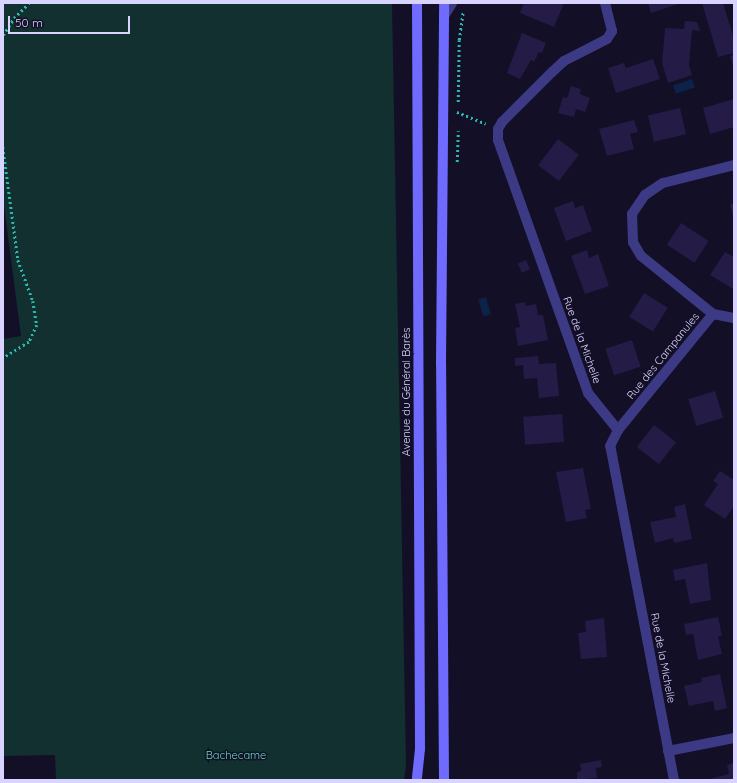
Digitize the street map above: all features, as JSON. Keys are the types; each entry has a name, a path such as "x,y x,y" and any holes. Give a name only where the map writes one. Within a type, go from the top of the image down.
{"main road":[{"name":"Avenue du Général Barès","path":"416,3 420,749 417,780"},
{"path":"444,3 441,364 444,780"}],"street":[{"path":"444,16 452,3"},
{"path":"498,129 564,61 607,39 612,31 604,3"},
{"name":"Rue de la Michelle","path":"498,129 498,140 588,393 618,430 610,446 674,780"},
{"path":"713,314 642,256 633,242 632,214 645,195 663,183 734,165"},
{"name":"Rue des Campanules","path":"618,430 713,314 734,318"},
{"path":"668,751 734,738"}],"path":[{"path":"3,35 14,18 30,3"},
{"path":"458,112 498,129"},
{"path":"3,147 18,260 33,301 37,325 29,342 3,358"}],"green space":[{"name":"Bachecame","path":"3,3 392,3 406,765 404,780 56,780 55,755 3,756 3,339 21,336 3,198"}],"water":[{"path":"692,79 695,88 676,94 673,85"},
{"path":"486,297 491,314 483,317 478,299"}],"building":[{"path":"524,3 564,3 554,27 520,13"},
{"path":"648,3 681,3 651,13"},
{"path":"702,3 723,3 734,39 734,53 718,57"},
{"path":"685,21 697,22 700,31 692,30 689,65 692,75 668,83 662,63 665,28 684,29"},
{"path":"522,33 546,43 542,53 539,52 534,62 531,60 520,79 507,73"},
{"path":"734,55 734,68 730,56"},
{"path":"653,59 660,79 616,93 608,68 624,63 626,68"},
{"path":"571,86 581,89 580,94 590,98 585,112 576,109 574,117 558,113 563,97 567,98"},
{"path":"734,99 734,127 710,134 703,108"},
{"path":"680,108 686,134 654,142 648,115"},
{"path":"634,120 638,132 630,134 634,149 607,156 599,129"},
{"path":"558,139 579,155 559,181 538,165"},
{"path":"573,201 575,208 583,205 592,231 566,241 554,208"},
{"path":"730,204 734,204 734,217 733,217"},
{"path":"681,223 709,241 695,263 667,245"},
{"path":"587,250 589,258 598,254 609,286 585,294 571,256"},
{"path":"725,252 734,257 733,289 710,275"},
{"path":"526,260 530,269 522,273 518,264"},
{"path":"644,293 668,308 653,332 629,317"},
{"path":"525,302 526,306 536,304 538,315 543,315 548,340 518,346 515,328 520,327 515,304"},
{"path":"632,340 641,367 614,375 605,349"},
{"path":"538,356 539,364 556,363 559,396 539,398 537,378 524,379 523,365 515,366 515,358"},
{"path":"715,391 723,418 696,426 688,399"},
{"path":"562,414 564,442 525,445 523,417"},
{"path":"654,425 676,442 659,464 637,447"},
{"path":"583,468 591,509 585,510 587,518 566,522 556,472"},
{"path":"720,471 734,480 734,506 725,519 704,505 718,484 713,481"},
{"path":"685,504 692,539 674,543 673,538 655,543 650,522 676,517 674,507"},
{"path":"707,563 711,600 690,604 685,579 675,581 673,570"},
{"path":"718,617 722,636 718,636 722,654 698,660 693,634 686,635 684,624"},
{"path":"604,618 607,657 581,659 578,633 586,632 585,621"},
{"path":"720,674 727,708 715,711 713,701 689,706 684,686 702,682 701,678"},
{"path":"601,760 602,767 596,768 597,778 577,780 577,772 581,771 580,764"},
{"path":"734,763 734,780 705,780 729,774 727,765"}]}
